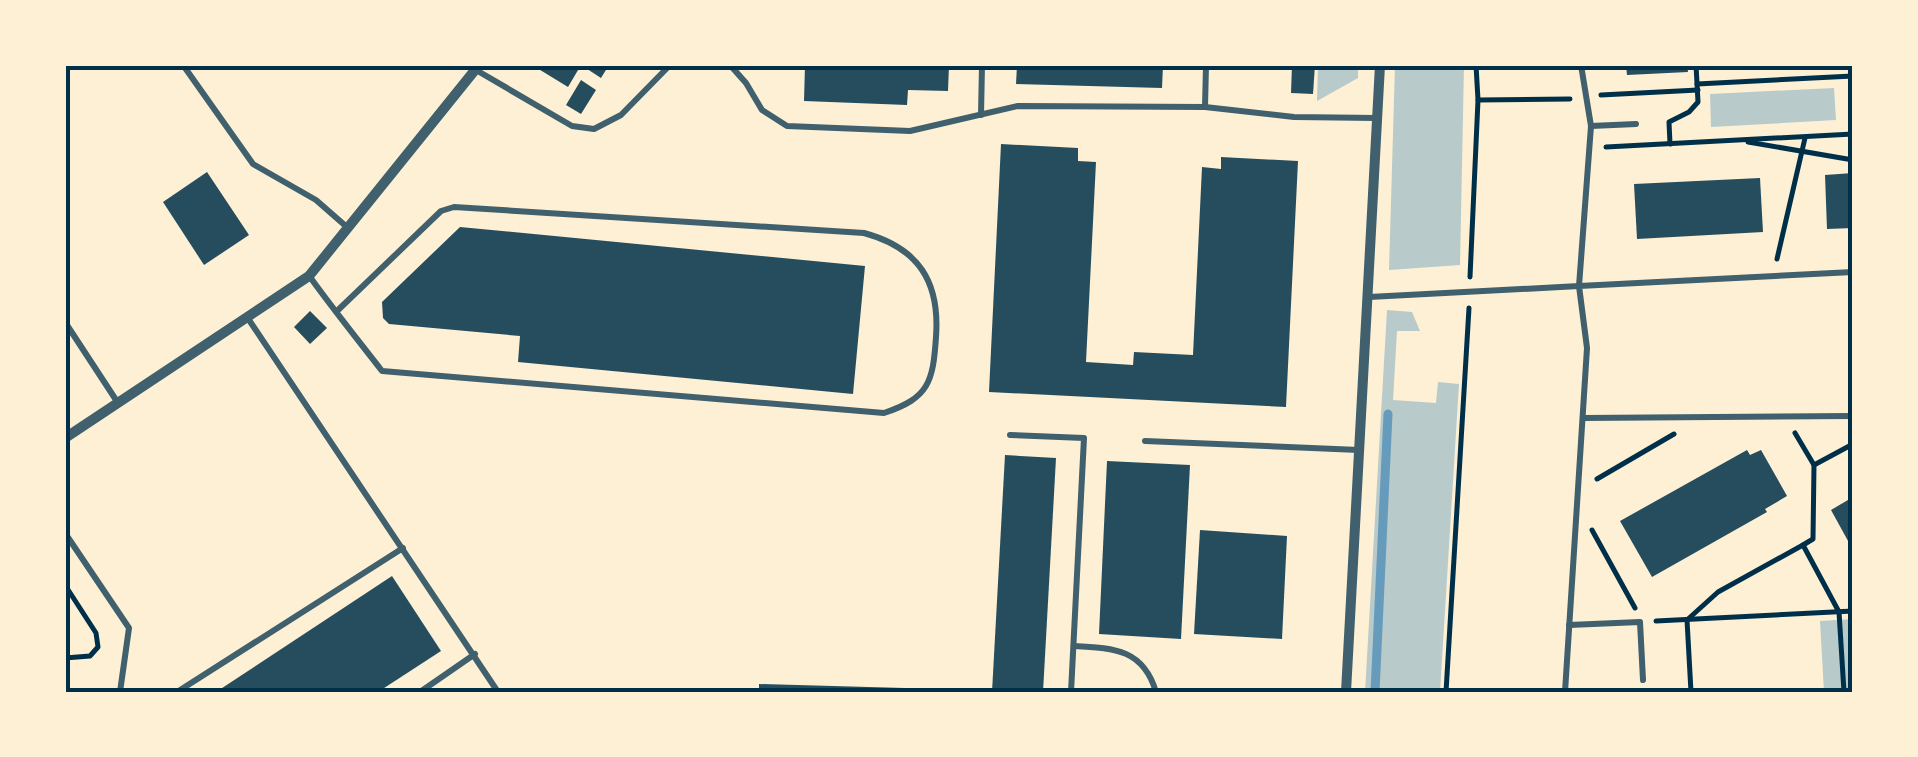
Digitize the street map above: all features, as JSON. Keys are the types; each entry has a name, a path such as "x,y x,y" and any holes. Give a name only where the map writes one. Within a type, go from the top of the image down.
{"street":[{"path":"1346,692 1380,65"},
{"path":"65,438 309,276 477,68"}],"lane":[{"path":"183,65 254,164 316,200 348,228"},
{"path":"477,68 572,126 594,129 621,114 670,65"},
{"path":"730,65 762,110 788,126 910,131 1018,106 1205,106 1294,117 1378,118"},
{"path":"982,65 982,115"},
{"path":"1205,106 1206,65"},
{"path":"1565,692 1587,348 1580,286 1591,126 1581,65"},
{"path":"1591,126 1636,124"},
{"path":"309,276 336,312 382,371 884,413 906,406 922,394 933,374 938,310 929,280 918,263 892,241 864,233 454,207 441,211 336,312"},
{"path":"1369,297 1853,272"},
{"path":"247,317 498,692"},
{"path":"65,322 118,403"},
{"path":"1583,418 1853,416"},
{"path":"1010,434 1084,438 1071,692"},
{"path":"1145,441 1360,450"},
{"path":"65,532 129,628 120,692"},
{"path":"177,692 403,548"},
{"path":"1570,625 1640,622 1643,680"},
{"path":"1074,646 1119,648 1137,659 1156,692"},
{"path":"420,692 475,654"}],"path":[{"path":"1446,692 1470,292 1476,65"},
{"path":"1670,144 1668,122 1689,112 1698,102 1696,65"},
{"path":"1478,100 1539,102 1853,76"},
{"path":"1590,148 1853,134"},
{"path":"1772,276 1805,137"},
{"path":"1740,140 1853,160"},
{"path":"1578,489 1702,418"},
{"path":"1691,692 1688,620 1718,592 1813,539 1814,466 1786,418"},
{"path":"1814,466 1853,444"},
{"path":"1577,504 1640,622 1853,611"},
{"path":"1803,545 1838,612 1844,692"},
{"path":"65,585 96,634 98,648 90,656 65,658"}],"shaded area":[{"path":"1318,65 1358,65 1358,78 1317,101"},
{"path":"1395,65 1464,65 1460,265 1389,270"},
{"path":"1834,88 1836,120 1711,127 1710,94"},
{"path":"1387,310 1412,312 1420,331 1397,331 1393,400 1436,403 1438,382 1459,384 1440,692 1365,692"},
{"path":"1853,619 1853,692 1824,692 1820,621"}],"building":[{"path":"532,65 581,65 568,87"},
{"path":"581,65 609,65 601,78"},
{"path":"805,65 949,65 948,91 908,90 907,105 804,101"},
{"path":"1017,65 1163,65 1162,88 1016,84"},
{"path":"1292,65 1315,65 1313,94 1291,93"},
{"path":"1626,65 1687,65 1688,72 1627,75"},
{"path":"581,80 596,90 581,114 566,105"},
{"path":"1001,144 1078,148 1078,161 1096,162 1086,362 1133,365 1134,352 1193,355 1202,167 1221,169 1221,157 1298,161 1286,407 989,392"},
{"path":"207,172 249,235 204,265 163,202"},
{"path":"1853,173 1853,228 1827,229 1825,175"},
{"path":"1760,178 1763,232 1637,239 1634,184"},
{"path":"460,227 865,266 853,394 518,362 520,336 389,324 383,318 382,302"},
{"path":"310,311 327,328 310,344 294,327"},
{"path":"1747,450 1750,455 1761,450 1787,496 1765,509 1767,512 1652,577 1620,521"},
{"path":"1005,455 1056,458 1043,692 992,692"},
{"path":"1107,461 1190,465 1181,639 1099,634"},
{"path":"1853,497 1853,550 1831,510"},
{"path":"1200,530 1287,536 1282,639 1194,634"},
{"path":"392,576 441,651 378,692 216,692"},
{"path":"759,684 940,689 940,692 759,692"}],"waterway":[{"path":"1375,692 1388,414"}]}
